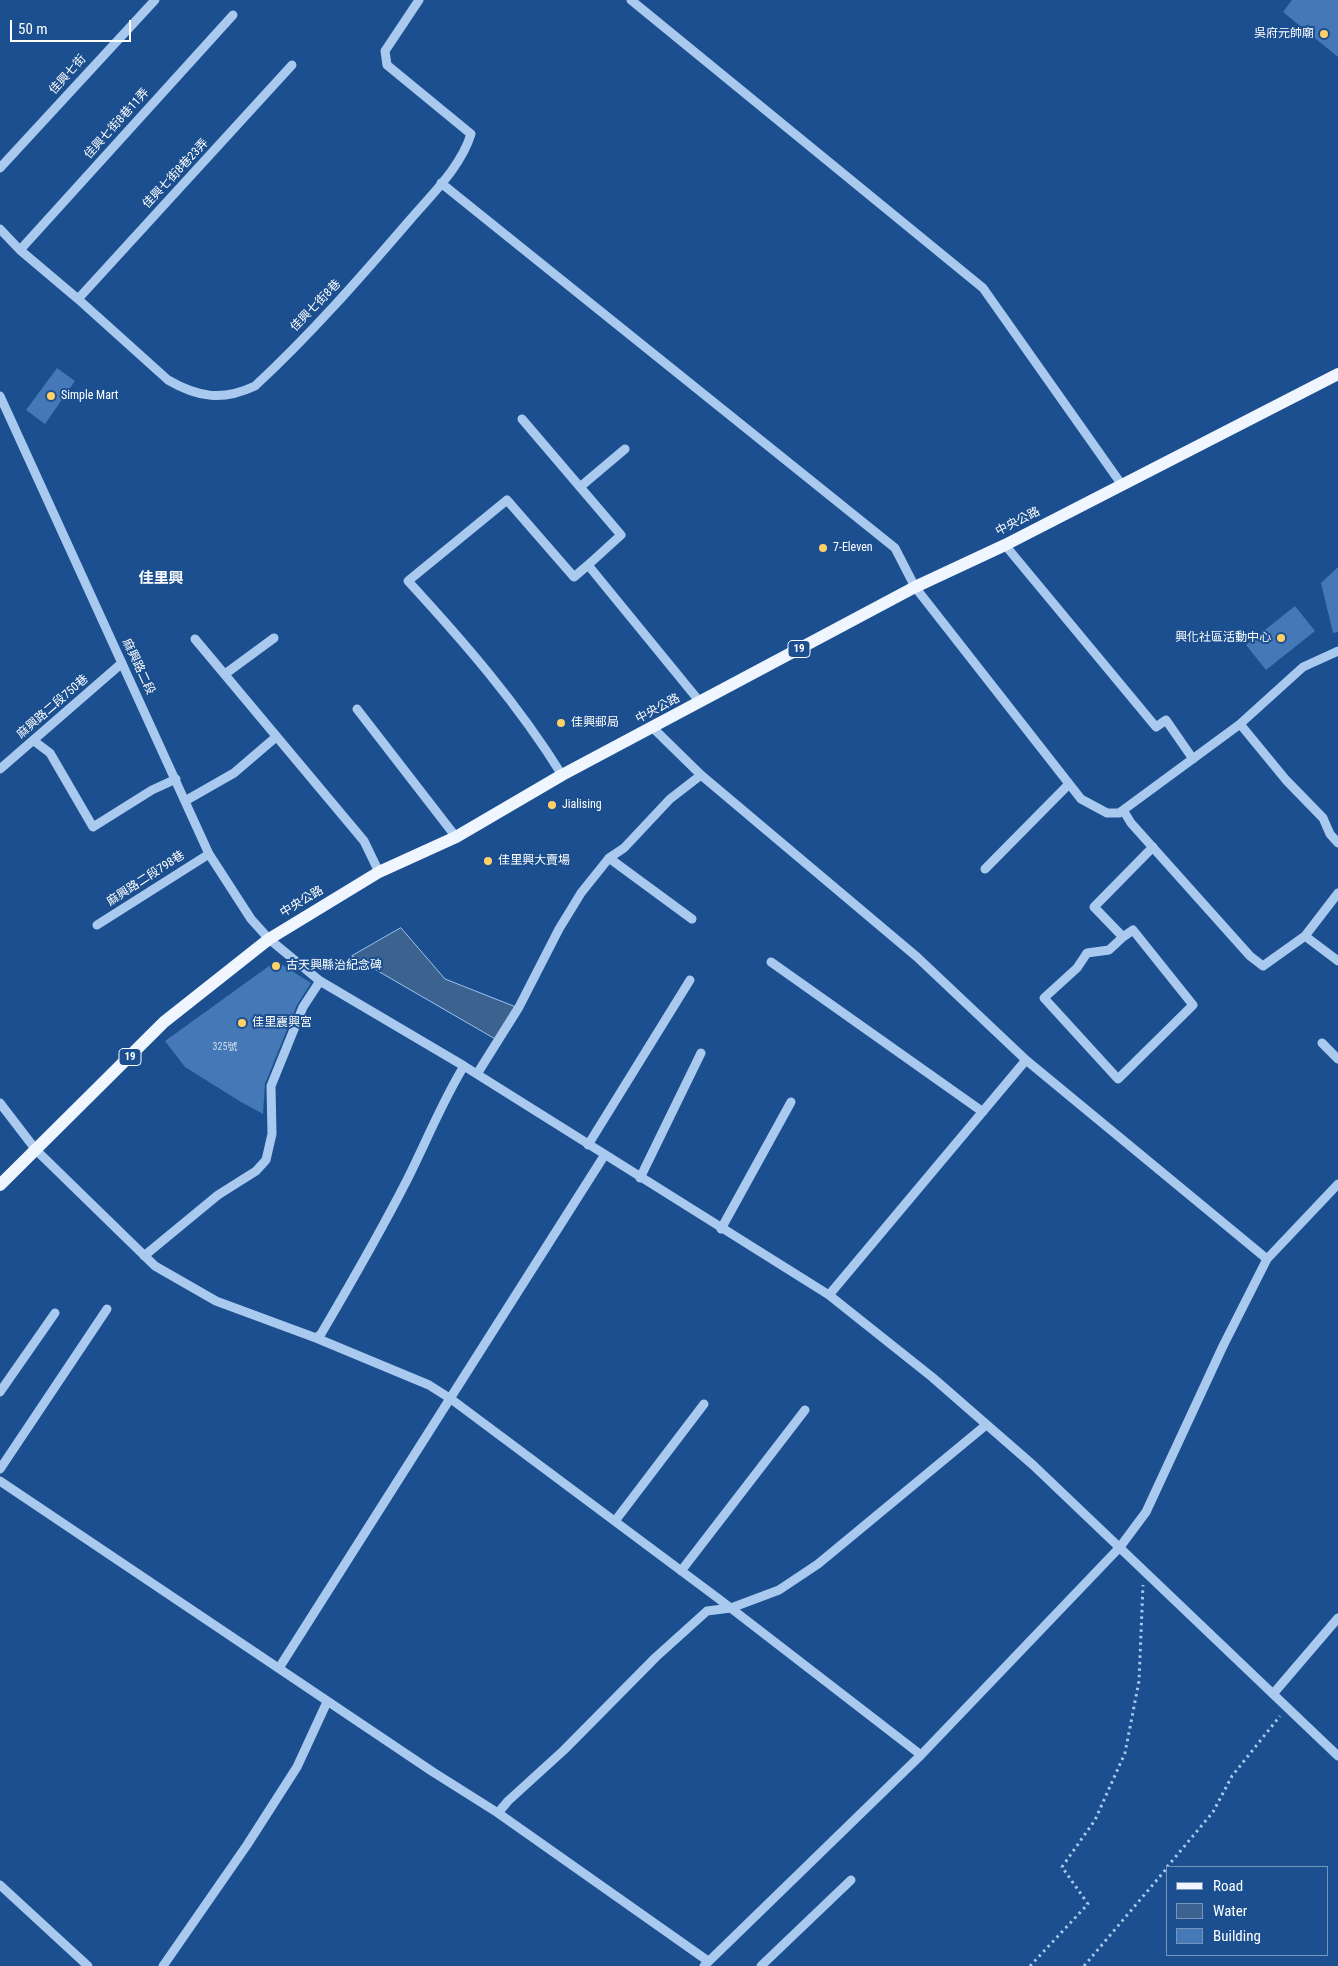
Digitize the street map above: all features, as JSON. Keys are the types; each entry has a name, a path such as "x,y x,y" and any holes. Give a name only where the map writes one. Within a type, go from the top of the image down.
{"main road":[{"name":"中央公路","path":"0,1185 164,1022 269,939 379,872 456,837 562,775 915,587 1005,545 1338,374"}],"street":[{"name":"佳興七街","path":"0,168 156,0"},
{"name":"佳興七街8巷","path":"0,229 20,250 168,380 183,389 216,397 238,394 255,386 346,294 441,183 468,145 471,134 387,65 385,51 419,0"},
{"path":"631,0 983,288 1122,485"},
{"name":"佳興七街8巷11弄","path":"20,250 233,15"},
{"name":"佳興七街8巷23弄","path":"78,299 292,65"},
{"path":"441,183 895,548 915,587 1069,784 1081,799 1107,813 1123,810 1240,724 1303,667 1338,651"},
{"name":"麻興路二段","path":"0,396 209,854 250,919 269,939 320,981 477,1074 604,1156 828,1295 932,1377 1033,1464 1338,1756"},
{"path":"522,419 621,536 574,577 507,500 408,581 478,659 539,737 562,775"},
{"path":"580,487 625,448"},
{"path":"1005,545 1156,727 1166,720 1193,759"},
{"path":"588,565 700,702"},
{"path":"225,674 274,638"},
{"path":"195,639 364,841 379,872"},
{"name":"麻興路二段750巷","path":"0,769 122,662"},
{"path":"357,709 456,837"},
{"path":"1240,724 1286,780 1323,818 1330,834 1338,843"},
{"path":"652,727 701,774 916,957 1026,1060 1267,1259"},
{"path":"185,801 234,773 276,737"},
{"path":"34,741 50,753 93,827 152,790 176,779"},
{"path":"477,1074 519,1007 559,929 582,893 609,858 624,848 670,799 701,774"},
{"path":"985,869 1069,784"},
{"path":"1123,810 1131,823 1153,848 1250,956 1263,966 1305,936 1338,893"},
{"path":"1123,937 1094,907 1153,848"},
{"name":"麻興路二段798巷","path":"97,925 209,854"},
{"path":"609,858 692,920"},
{"path":"1133,930 1193,1005 1118,1079 1044,998 1077,968 1087,953 1109,950 1123,937 1133,930"},
{"path":"1305,936 1338,962"},
{"path":"771,962 983,1112"},
{"path":"588,1145 690,980"},
{"path":"144,1256 218,1195 256,1171 266,1160 272,1134 271,1086 299,1014 320,981"},
{"path":"1322,1043 1338,1059"},
{"path":"640,1178 701,1053"},
{"path":"828,1295 1026,1060"},
{"path":"316,1338 321,1334 352,1280 407,1178 446,1095 464,1066"},
{"path":"0,1102 36,1150 155,1266 216,1301 316,1338 429,1385 451,1399 731,1608 921,1755"},
{"path":"721,1229 791,1102"},
{"path":"279,1668 604,1156"},
{"path":"0,1481 327,1702 498,1813 706,1964 921,1755 1120,1547 1146,1512 1223,1346 1267,1259 1338,1184"},
{"path":"0,1469 107,1309"},
{"path":"0,1392 55,1313"},
{"path":"615,1521 704,1404"},
{"path":"681,1571 805,1410"},
{"path":"498,1813 508,1801 564,1750 656,1657 707,1611 731,1608 779,1590 818,1564 986,1425"},
{"path":"1273,1694 1338,1618"},
{"path":"163,1966 247,1845 297,1767 327,1702"},
{"path":"761,1966 851,1880"},
{"path":"0,1885 88,1966"}],"path":[{"path":"1030,1966 1088,1904 1062,1867 1095,1820 1125,1753 1139,1681 1144,1571"},
{"path":"1169,1866 1213,1812 1232,1776 1287,1707"},
{"path":"1084,1966 1166,1869"}],"water":[{"path":"401,928 445,979 516,1007 497,1040 352,956"}],"building":[{"name":"吳府元帥廟","path":"1292,0 1338,0 1338,57 1283,12"},
{"name":"Simple Mart","path":"57,368 75,381 45,424 26,410"},
{"path":"1338,567 1338,632 1333,633 1321,583"},
{"name":"興化社區活動中心","path":"1295,606 1315,631 1266,670 1246,645"},
{"name":"佳里震興宮","path":"276,961 311,983 297,1005 265,1084 263,1114 185,1067 165,1041"}],"place":[{"name":"吳府元帥廟","path":"1324,34"},
{"name":"Simple Mart","path":"51,396"},
{"name":"7-Eleven","path":"823,548"},
{"name":"興化社區活動中心","path":"1281,638"},
{"name":"佳興郵局","path":"561,723"},
{"name":"Jialising","path":"552,805"},
{"name":"佳里興大賣場","path":"488,861"},
{"name":"古天興縣治紀念碑","path":"276,966"},
{"name":"佳里震興宮","path":"242,1023"}],"district":[{"name":"佳里興","path":"161,579"}]}
